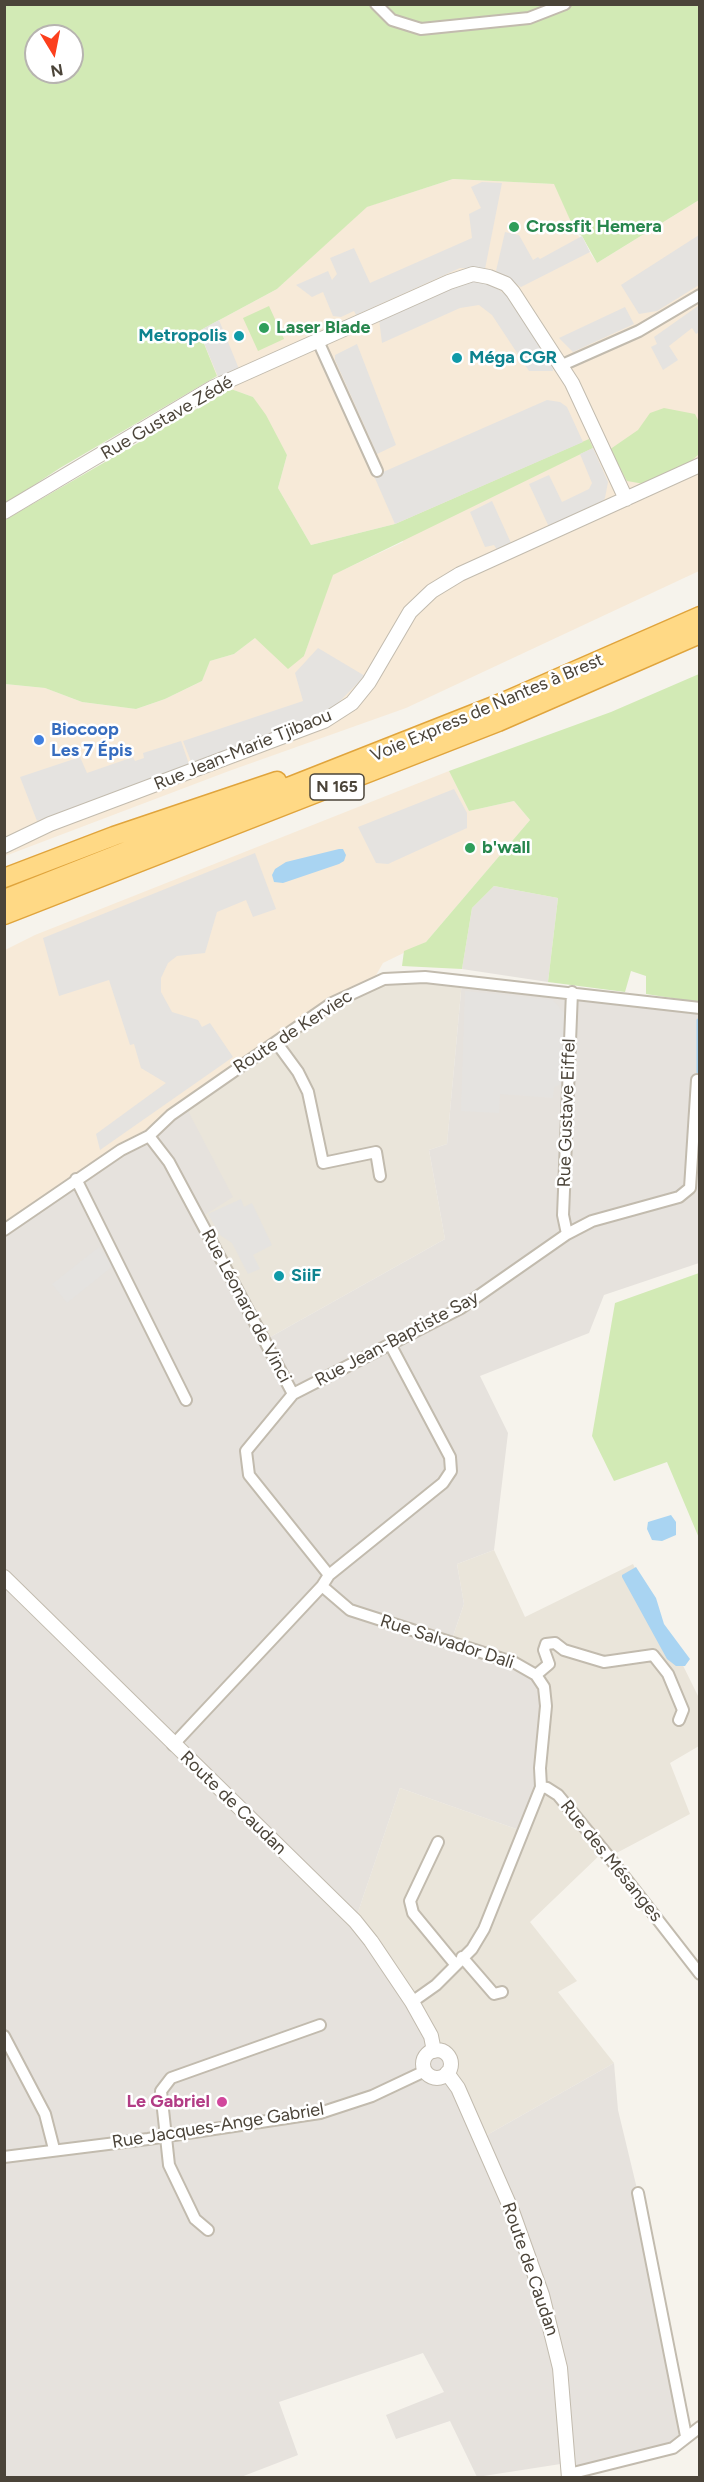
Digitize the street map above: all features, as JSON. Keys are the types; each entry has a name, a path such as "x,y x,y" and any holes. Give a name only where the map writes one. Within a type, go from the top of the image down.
{"highway":[{"name":"Voie Express de Nantes à Brest","path":"7,911 596,663 699,616"},
{"name":"Voie Express de Nantes à Brest","path":"7,911 498,722 699,634"},
{"path":"4,878 114,836 394,740 419,736"}],"street":[{"path":"376,4 392,20 421,29 529,18 565,4"},
{"name":"Rue Gustave Zédé","path":"4,512 212,388 449,282 473,274 506,284 572,383 626,499"},
{"path":"560,366 639,331 699,295"},
{"path":"318,341 377,471"},
{"name":"Rue Jean-Marie Tjibaou","path":"4,846 50,824 324,721 351,703 369,682 410,612 432,591 460,574 699,465"},
{"name":"Route de Kerviec","path":"4,1230 121,1149 149,1136 171,1115 332,1003 384,980 425,977 699,1008"},
{"name":"Rue Gustave Eiffel","path":"567,1234 563,1215 572,993"},
{"path":"276,1042 298,1072 308,1092 323,1163 376,1152 380,1176"},
{"name":"Rue Jean-Baptiste Say","path":"293,1394 461,1308 567,1234 592,1221 680,1197 690,1188 697,1080"},
{"name":"Rue Léonard de Vinci","path":"149,1136 169,1162 293,1394 246,1451 249,1475 329,1575"},
{"path":"76,1179 186,1400"},
{"path":"173,1745 322,1586 329,1575 443,1483 451,1471 450,1457 390,1344"},
{"name":"Route de Caudan","path":"4,1576 354,1921 371,1941 412,2002 431,2036 434,2051 442,2051 449,2057 451,2065 447,2073 458,2088 512,2211 542,2295 560,2368 569,2476"},
{"name":"Rue Salvador Dali","path":"322,1586 350,1610 515,1663 536,1675 544,1687 546,1706 540,1768 541,1787"},
{"path":"536,1675 549,1664 544,1650 546,1644 555,1643 564,1650 604,1662 653,1655 668,1674 683,1710 679,1720"},
{"name":"Rue des Mésanges","path":"412,2002 436,1984 458,1960 472,1949 484,1929 541,1787 558,1795 699,1974"},
{"path":"438,1842 411,1901 413,1913 494,1994 501,1992"},
{"path":"208,2230 195,2219 169,2165 162,2091 171,2078 320,2025"},
{"path":"4,2036 45,2114 54,2149"},
{"path":"434,2051 425,2058 425,2070 436,2077 447,2073"},
{"name":"Rue Jacques-Ange Gabriel","path":"4,2157 320,2113 372,2096 425,2070"},
{"path":"638,2193 686,2436"},
{"path":"569,2476 673,2448 699,2427"}],"shaded area":[{"path":"453,179 555,184 575,231 597,263 699,200 699,571 406,708 229,771 5,856 5,684 45,688 82,702 136,709 165,699 202,681 210,661 234,654 255,638 304,656 332,575 403,542 395,524 311,545 278,488 287,455 253,397 231,389 217,376 199,331 277,289 366,207"},
{"path":"482,182 502,183 485,269 460,268 356,315 354,311 341,317 333,316 323,292 312,297 296,285 328,271 332,280 337,274 330,258 354,248 370,283 472,238 469,214 481,208 471,187"},
{"path":"505,232 519,235 533,260 538,257 540,259 582,236 590,252 521,287 496,271"},
{"path":"699,235 699,285 657,311 639,314 621,285"},
{"path":"469,281 490,283 506,295 552,363 553,371 529,371 492,315 479,305 460,308 382,343 379,319"},
{"path":"698,306 699,332 696,334 692,328 669,346 678,360 663,370 651,347 657,344 654,337"},
{"path":"625,307 634,324 573,352 559,338"},
{"path":"219,320 239,369 219,379 199,331"},
{"path":"357,344 396,445 377,454 335,360 335,355"},
{"path":"547,400 560,402 567,407 583,442 395,524 374,476"},
{"path":"593,448 608,482 605,498 601,503 549,527 529,484 549,475 562,502 589,489 592,483 580,454"},
{"path":"492,501 511,543 497,550 494,545 485,547 470,512"},
{"path":"318,648 365,676 325,716 192,764 183,741 303,701 295,673"},
{"path":"181,741 189,764 37,821 20,777 80,757 87,773 133,757 135,761 144,758 143,753"},
{"path":"449,771 469,811 514,801 530,820 426,942 383,963 371,984 352,992 5,1230 5,950 35,935"},
{"path":"454,789 467,813 467,828 388,864 376,863 358,827"},
{"path":"255,853 276,909 253,917 246,900 217,912 205,953 177,956 168,963 161,978 161,992 172,1012 198,1020 202,1027 210,1023 233,1057 100,1150 96,1134 166,1083 141,1068 134,1044 130,1045 109,980 59,996 43,938"},
{"path":"494,886 558,898 548,982 462,969 472,908"},
{"path":"462,981 447,1144 429,1150 445,1239 265,1340 199,1219 185,1105 371,984"},
{"path":"462,981 699,1008 699,1263 604,1295 589,1333 480,1376 508,1433 494,1550 457,1564 464,1604 451,1642 515,1663 544,1687 541,1787 522,1831 400,1788 355,1921 431,2036 452,2055 464,2104 480,2139 614,2063 618,2110 638,2193 686,2436 673,2448 569,2474 567,2463 477,2477 450,2421 396,2439 386,2415 444,2392 423,2353 279,2402 298,2455 241,2477 5,2477 4,1230 185,1105 233,1197 200,1218 265,1340 445,1239 429,1150 447,1144"},
{"path":"465,991 553,1000 565,1014 561,1084 554,1087 553,1098 500,1094 499,1113 461,1111"},
{"path":"241,1199 244,1207 252,1203 272,1245 253,1255 260,1269 248,1274 232,1243 220,1235 208,1214"},
{"path":"99,1247 113,1266 67,1303 52,1284"},
{"path":"494,1550 525,1617 633,1564 699,1698 699,1746 670,1763 690,1814 609,1857 604,1851 530,1922 577,1981 558,1992 614,2063 480,2139 431,2036 355,1921 400,1788 522,1831 451,1642 464,1604 457,1564"}],"green space":[{"path":"5,5 699,5 699,200 597,263 582,236 575,231 554,184 453,179 367,207 277,289 199,331 217,376 60,468 5,504"},
{"name":"Laser Blade","path":"269,306 284,339 258,351 243,318"},
{"path":"231,389 253,397 266,415 287,455 278,488 311,545 395,524 589,439 593,448 333,575 304,656 288,669 255,638 234,654 210,661 202,681 165,699 136,709 82,702 45,688 5,684 5,520"},
{"path":"664,408 695,414 699,422 699,454 686,466 650,485 627,481 609,450 638,430 650,413"},
{"path":"699,674 699,1000 697,1002 646,994 646,976 631,971 625,992 548,982 558,898 494,886 472,908 462,969 402,966 404,951 426,942 530,820 514,801 469,811 449,771 611,712"},
{"path":"700,1273 699,1538 667,1462 614,1481 592,1436 615,1303"}],"water":[{"path":"343,849 346,855 344,861 339,864 283,883 274,882 272,875 275,869 286,862"},
{"path":"671,1515 676,1522 676,1535 662,1541 652,1540 647,1529 648,1522"},
{"path":"636,1567 656,1598 664,1624 690,1659 685,1666 676,1666 667,1659 622,1577"}],"waterway":[{"path":"698,1020 698,1077"}],"place":[{"name":"Crossfit Hemera","path":"514,227"},
{"name":"Laser Blade","path":"264,328"},
{"name":"Metropolis","path":"239,336"},
{"name":"Méga CGR","path":"457,358"},
{"name":"Biocoop Les 7 Épis","path":"39,740"},
{"name":"b'wall","path":"470,848"},
{"name":"SiiF","path":"279,1276"},
{"name":"Le Gabriel","path":"222,2102"}]}
